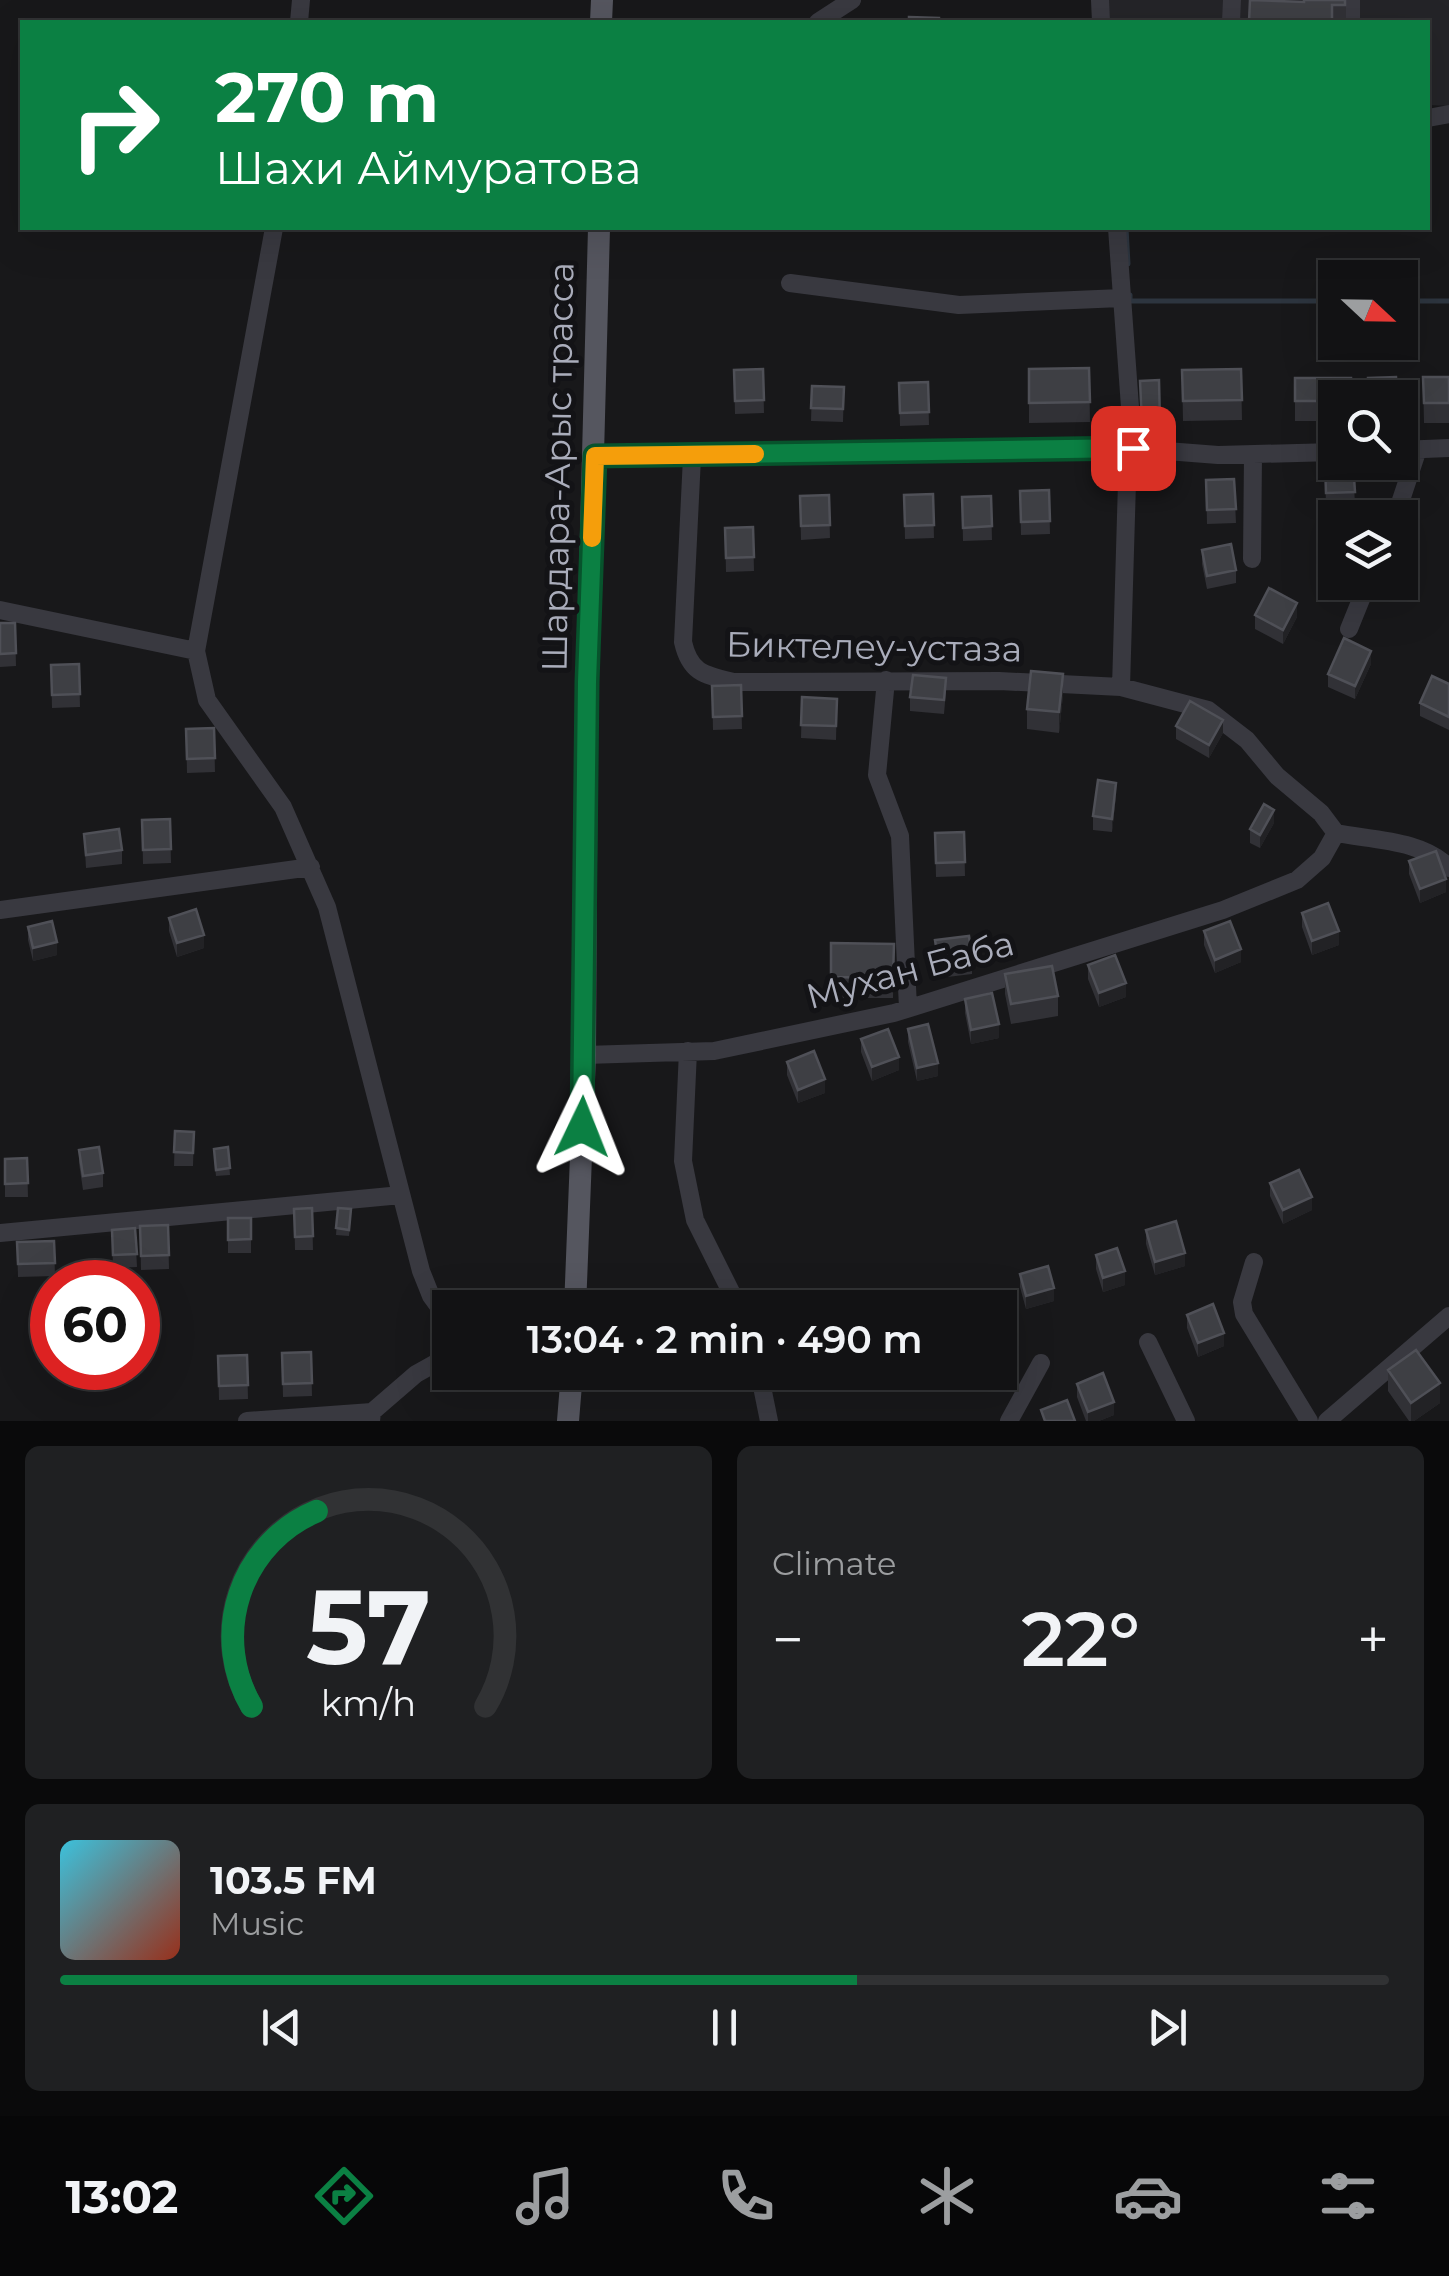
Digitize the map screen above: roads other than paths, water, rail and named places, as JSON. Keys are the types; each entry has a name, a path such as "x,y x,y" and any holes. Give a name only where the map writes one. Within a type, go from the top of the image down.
{"main road":[{"name":"Шардара-Арыс трасса","path":"577,1290 585,1055 587,682 598,230"},
{"path":"568,1421 571,1390"}],"street":[{"path":"821,20 852,0"},
{"path":"274,230 196,651 207,700 284,807 327,907 400,1194 432,1297"},
{"path":"1117,230 1130,448 1120,686"},
{"path":"790,283 959,305 1120,298"},
{"path":"595,456 1130,448 1254,455 1318,453"},
{"path":"1418,449 1449,448"},
{"path":"1252,559 1254,455"},
{"name":"Биктелеу-устаза","path":"692,456 683,642 688,664 700,674 734,682 886,680 1120,686 1208,710 1247,740 1277,776 1320,813 1336,833"},
{"path":"1349,629 1361,600"},
{"path":"0,610 196,651"},
{"path":"886,680 877,775 900,836 908,1008"},
{"path":"1336,833 1418,848 1440,857 1449,868"},
{"name":"Мухан Баба","path":"585,1055 714,1051 908,1008 1224,910 1297,880 1322,858 1336,833"},
{"path":"0,910 311,868"},
{"path":"688,1051 684,1160 692,1205 731,1290"},
{"path":"0,1233 400,1194"},
{"path":"1254,1262 1242,1302 1244,1314 1309,1421"},
{"path":"1327,1421 1449,1316"},
{"path":"1148,1342 1186,1421"},
{"path":"1009,1421 1042,1362"},
{"path":"246,1421 371,1416 416,1374 432,1365"},
{"path":"762,1390 768,1421"}],"waterway":[{"path":"1126,230 1128,264"},
{"path":"1130,295 1130,301 1318,301"},
{"path":"1418,301 1449,301"}]}
